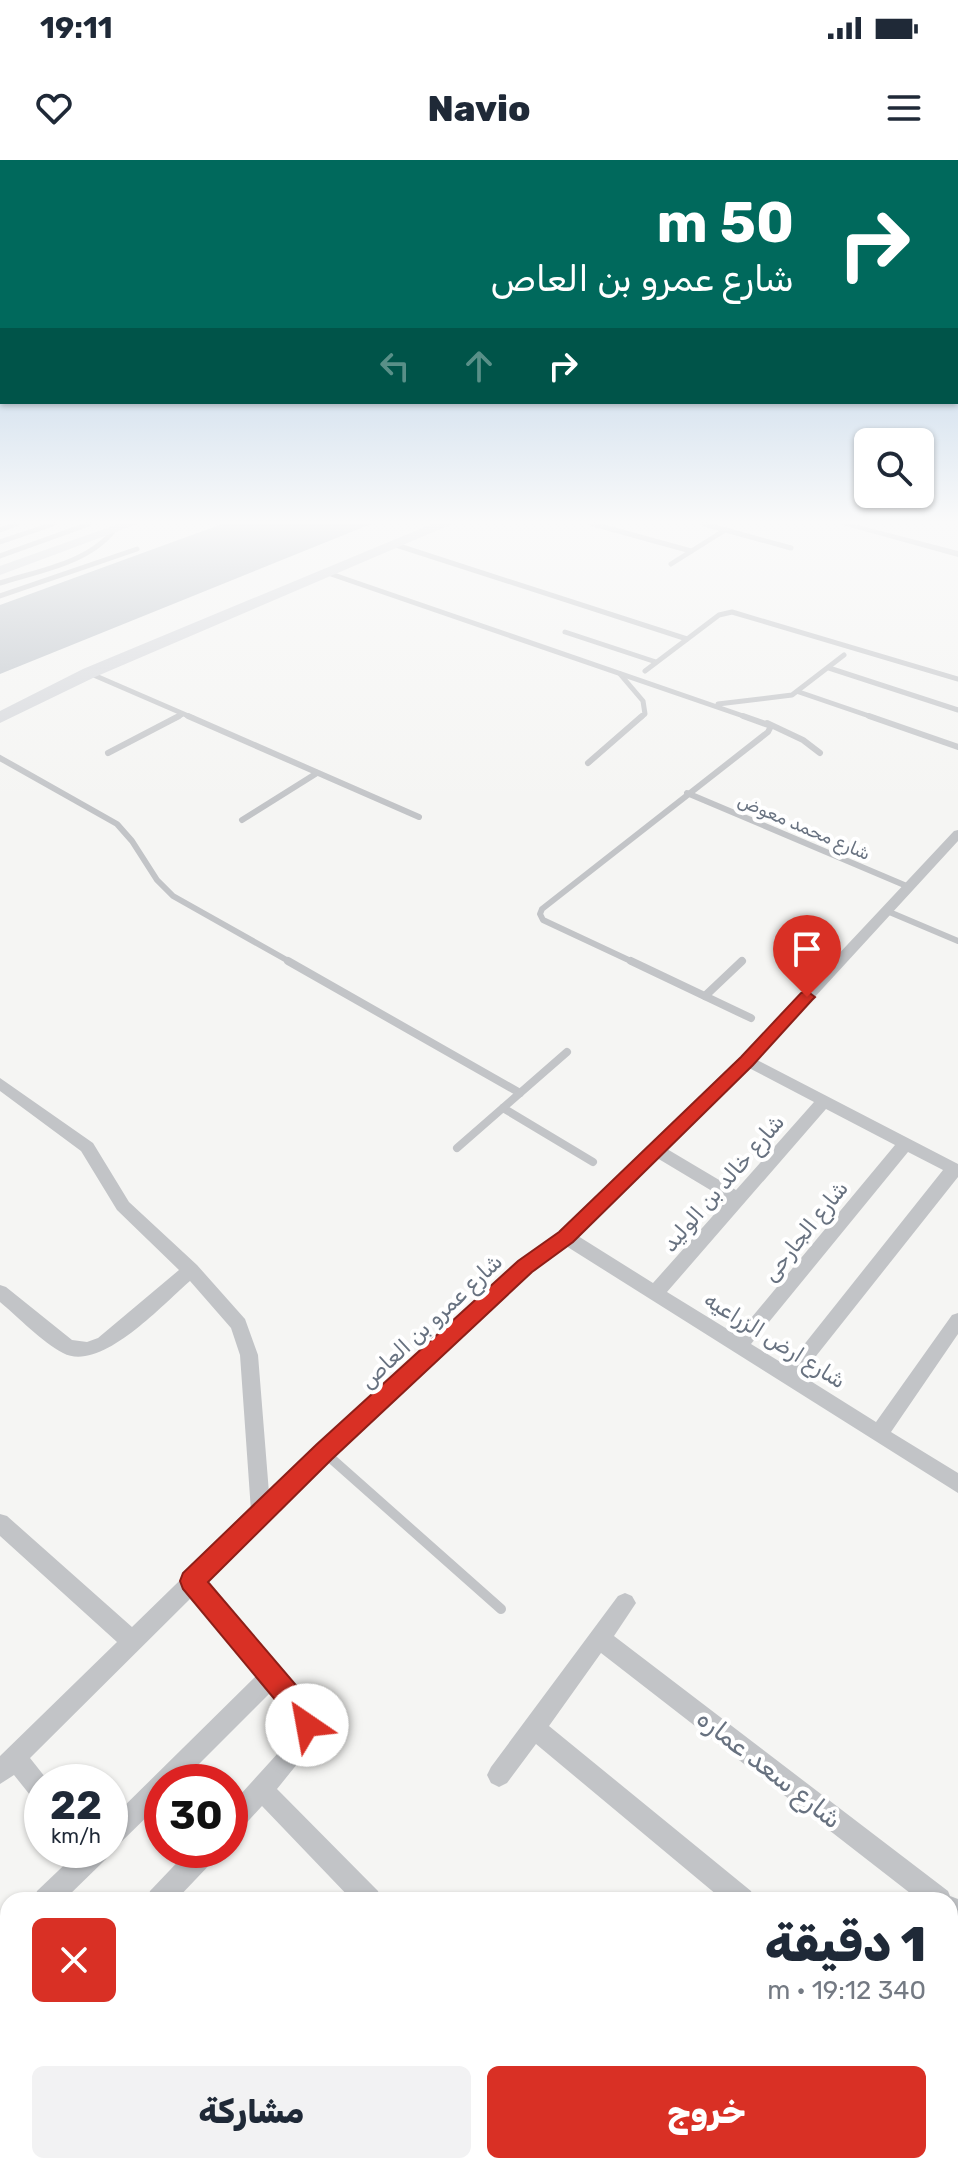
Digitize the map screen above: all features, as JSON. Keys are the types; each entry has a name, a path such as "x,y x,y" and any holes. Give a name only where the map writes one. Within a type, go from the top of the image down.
{"main road":[{"path":"15,691 192,618"},
{"path":"0,718 89,673 221,618"}],"street":[{"name":"شارع عمرو بن العاص","path":"7,1765 324,1452 525,1266 566,1237 747,1061 958,834"},
{"path":"747,1061 956,1170 789,1377"},
{"path":"0,1083 87,1147 123,1206 191,1270 239,1324 246,1340 261,1514"},
{"name":"شارع خالد بن الوليد","path":"655,1293 824,1101"},
{"name":"شارع الجارحى","path":"739,1346 905,1144"},
{"path":"655,1149 738,1199"},
{"name":"شارع ارض الزراعيه","path":"566,1237 958,1484"},
{"path":"0,1292 68,1347 88,1350 104,1343 191,1270"},
{"path":"879,1434 958,1320"},
{"path":"0,1523 132,1641"},
{"path":"192,1581 303,1713 307,1725 297,1749 248,1805"},
{"path":"499,1775 625,1603"},
{"name":"شارع سعد عماره","path":"599,1638 929,1892"},
{"path":"182,1764 272,1675"},
{"path":"534,1728 732,1892"},
{"path":"7,1765 24,1778"},
{"path":"262,1790 361,1892"},
{"path":"128,1819 144,1802"},
{"path":"54,1892 76,1868"},
{"path":"167,1892 189,1868"}],"lane":[{"path":"456,618 767,723 803,740 820,753"},
{"path":"622,618 687,639"},
{"path":"645,671 715,618"},
{"path":"754,618 958,679"},
{"path":"565,632 656,662"},
{"path":"713,705 784,697 799,692 844,655"},
{"path":"829,668 958,710"},
{"path":"89,673 419,817"},
{"path":"588,763 645,714 643,701 619,673"},
{"path":"799,692 958,747"},
{"path":"108,753 181,715"},
{"path":"751,1018 543,920 540,914 542,909 687,793 768,732 771,726 767,723"},
{"path":"0,758 117,824 132,838 157,882 173,896 520,1093"},
{"path":"242,820 317,773"},
{"name":"شارع محمد معوض","path":"687,793 909,887"},
{"path":"887,911 958,941"},
{"path":"705,996 742,961"},
{"path":"457,1148 567,1052"},
{"path":"503,1108 593,1162"},
{"path":"324,1452 501,1609"}],"shaded area":[{"path":"0,618 139,618 0,674"}],"route":[{"path":"307,1725 303,1713 192,1581 324,1452 525,1266 566,1237 747,1061 807,997"}]}
